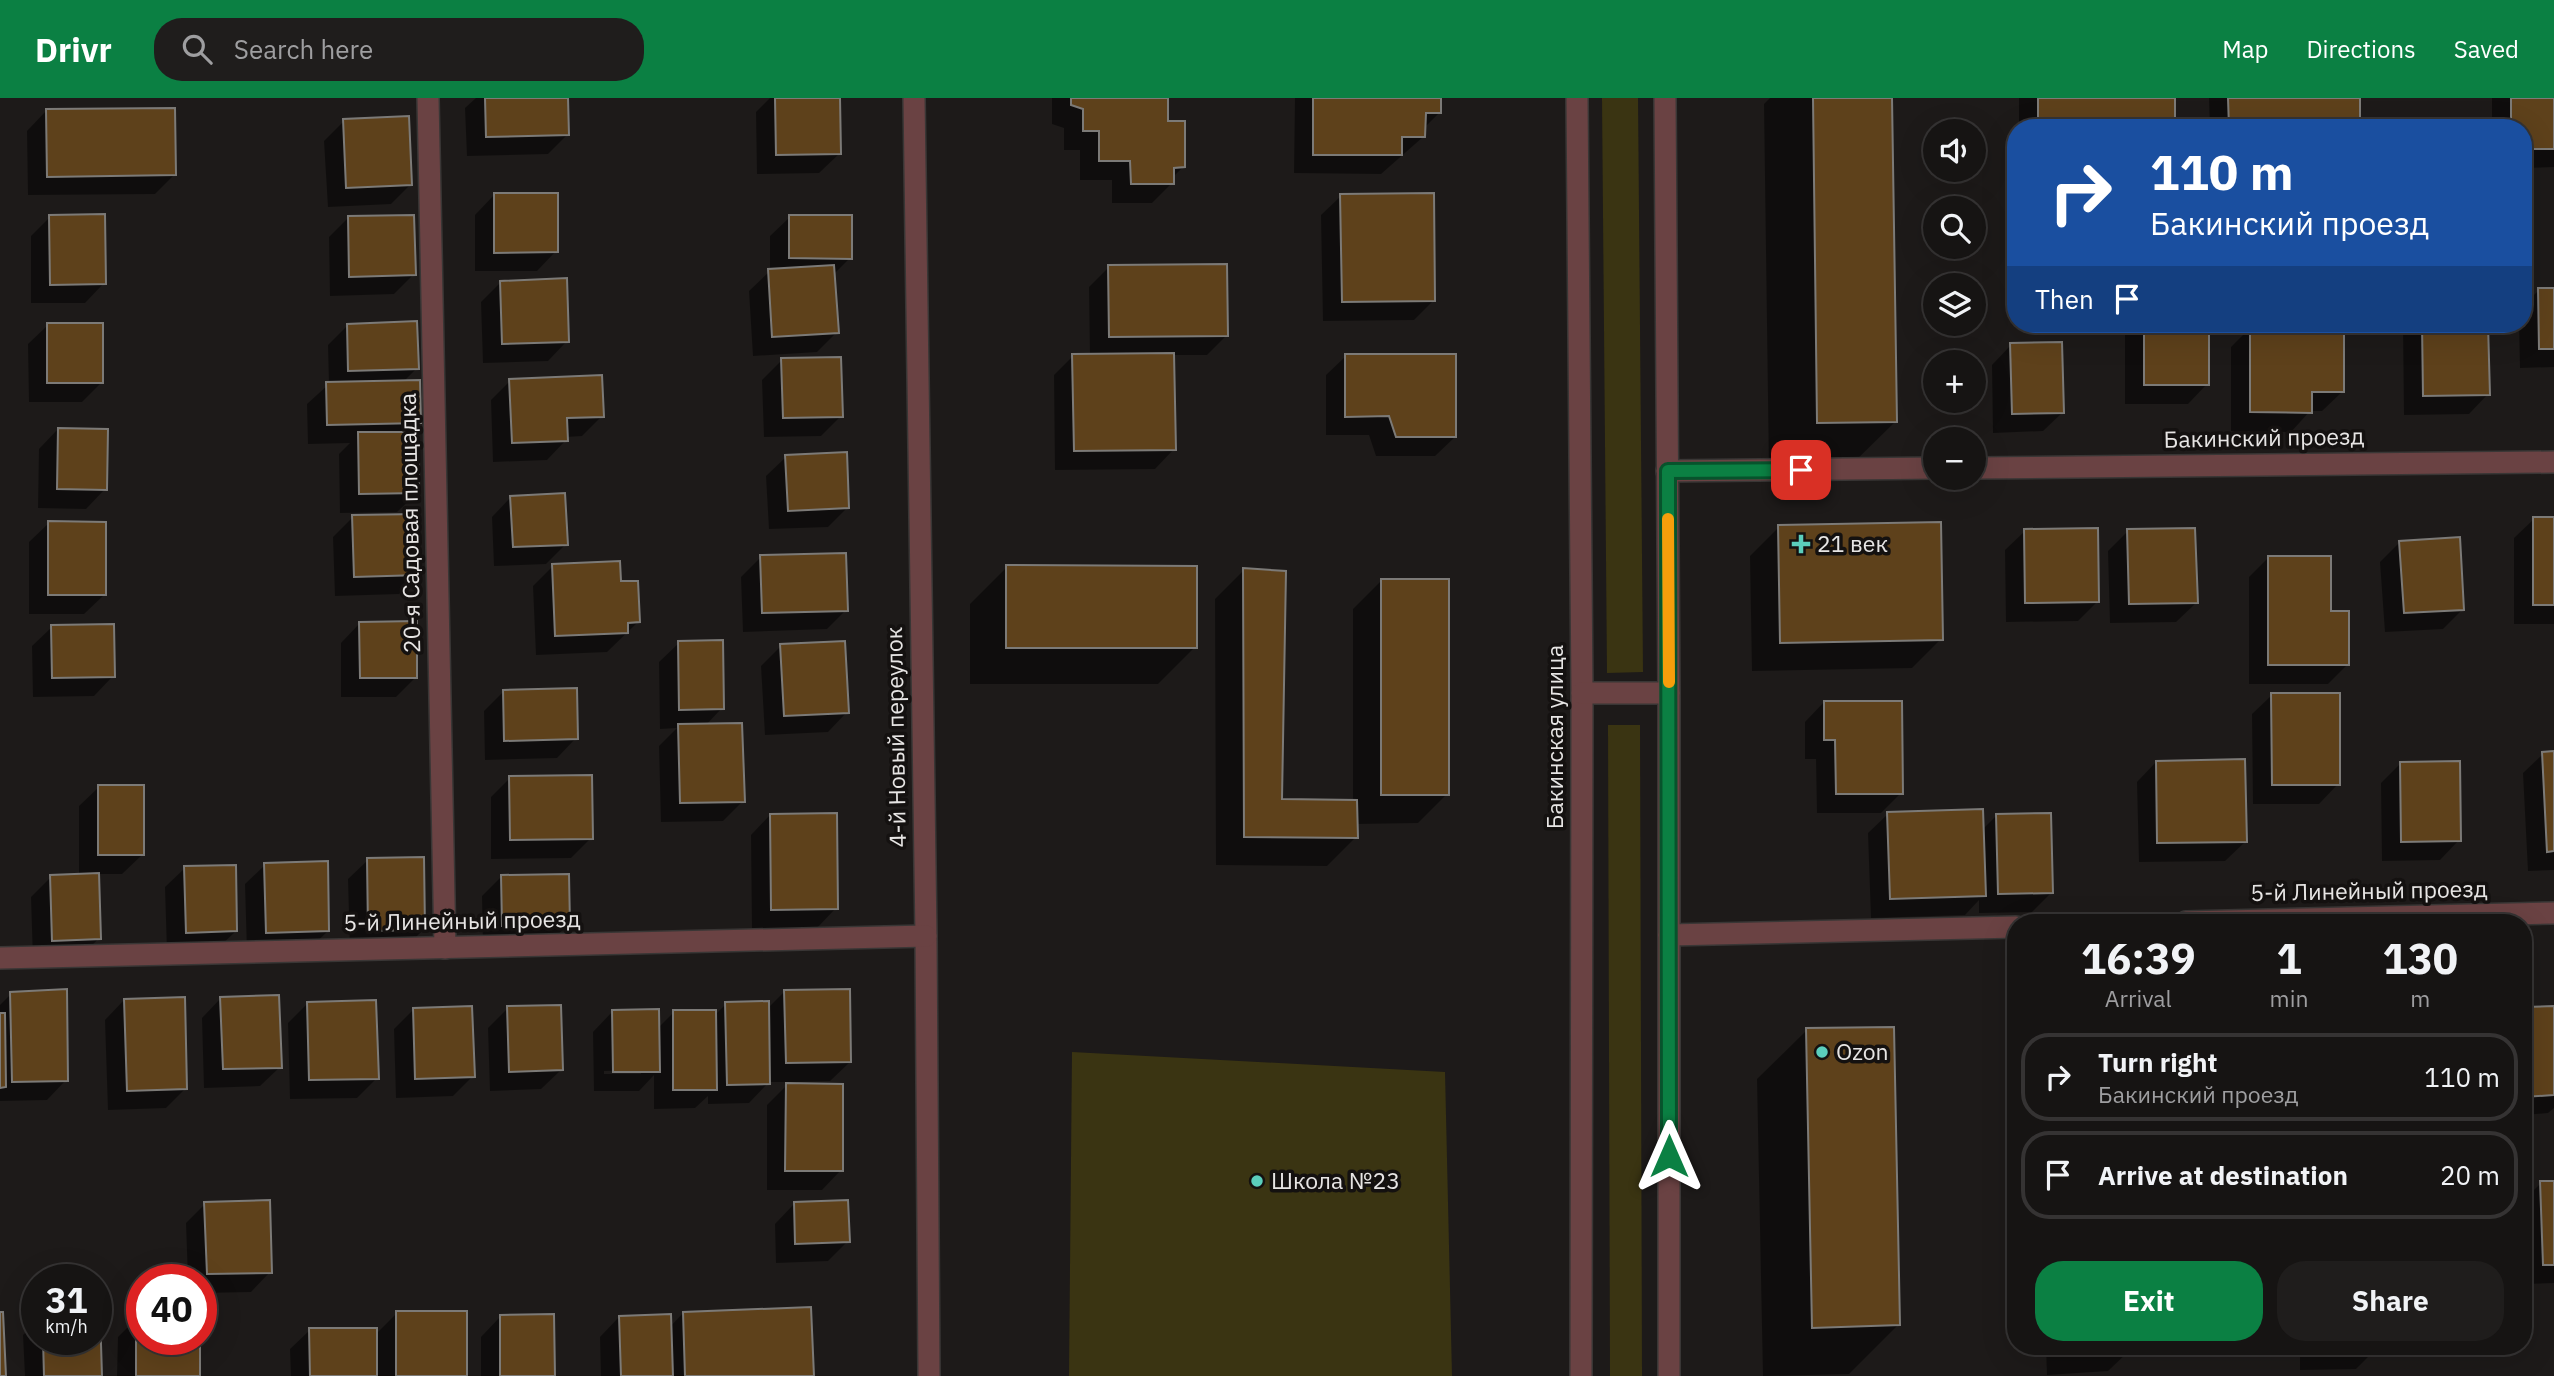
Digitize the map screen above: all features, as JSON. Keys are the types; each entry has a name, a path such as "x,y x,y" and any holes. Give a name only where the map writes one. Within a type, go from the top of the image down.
{"street":[{"name":"20-я Садовая площадка","path":"428,98 445,948"},
{"name":"4-й Новый переулок","path":"914,98 926,936 929,1376"},
{"name":"Бакинская улица","path":"1577,98 1581,693 1581,1376"},
{"path":"1665,98 1669,693 1669,1376"},
{"name":"Бакинский проезд","path":"1986,468 2554,462"},
{"path":"1668,471 1923,468"},
{"path":"1581,693 1669,693"},
{"name":"5-й Линейный проезд","path":"2513,914 2554,913"},
{"path":"1669,935 2007,926"},
{"name":"5-й Линейный проезд","path":"0,958 926,936"}],"shaded area":[{"path":"1602,98 1638,98 1643,672 1607,673"},
{"path":"1608,725 1640,725 1642,1376 1610,1376"},
{"path":"1072,1052 1445,1072 1452,1376 1069,1376"}],"building":[{"path":"485,98 568,98 569,135 486,137"},
{"path":"775,98 840,98 841,154 776,155"},
{"path":"1071,98 1168,98 1168,121 1185,121 1185,167 1174,168 1174,184 1131,184 1130,161 1099,161 1099,131 1083,131 1083,109 1071,105"},
{"path":"1313,98 1441,98 1441,113 1426,113 1425,137 1402,137 1402,155 1313,155"},
{"path":"1813,98 1892,98 1897,422 1817,423"},
{"path":"2038,98 2175,98 2175,119 2038,119"},
{"path":"2228,98 2360,98 2360,119 2229,119"},
{"path":"2511,98 2554,98 2554,149 2532,149 2532,119 2511,119"},
{"path":"175,108 176,175 47,177 46,109"},
{"path":"409,116 412,185 346,188 343,119"},
{"path":"494,193 558,193 558,252 494,253"},
{"path":"1434,193 1435,301 1342,302 1340,194"},
{"path":"105,214 106,284 50,285 49,215"},
{"path":"414,215 416,275 349,277 348,216"},
{"path":"789,215 852,215 852,259 789,258"},
{"path":"1227,264 1228,336 1109,337 1108,265"},
{"path":"834,265 839,333 772,337 768,269"},
{"path":"567,278 569,342 502,344 500,281"},
{"path":"2538,288 2554,288 2554,349 2539,349"},
{"path":"417,321 419,369 348,371 347,324"},
{"path":"47,323 103,323 103,383 47,383"},
{"path":"2144,333 2209,333 2209,385 2144,385"},
{"path":"2250,333 2344,333 2344,392 2312,392 2312,413 2250,412"},
{"path":"2422,333 2488,333 2490,395 2423,396"},
{"path":"2062,342 2064,413 2012,414 2010,343"},
{"path":"1174,353 1176,450 1074,451 1072,354"},
{"path":"1345,354 1456,354 1456,437 1396,437 1389,416 1345,417"},
{"path":"841,357 843,417 783,418 781,358"},
{"path":"602,375 604,417 567,418 568,441 512,443 509,379"},
{"path":"420,380 421,423 327,425 326,382"},
{"path":"58,428 108,429 107,490 57,489"},
{"path":"358,432 418,432 419,493 359,494"},
{"path":"847,452 849,508 788,511 785,455"},
{"path":"565,493 568,545 513,547 510,496"},
{"path":"418,514 420,575 354,577 352,515"},
{"path":"2533,517 2554,517 2554,605 2533,605"},
{"path":"48,521 106,522 106,595 48,595"},
{"path":"1941,522 1943,640 1780,643 1778,525"},
{"path":"2098,528 2099,602 2025,603 2024,529"},
{"path":"2195,528 2198,603 2129,604 2127,529"},
{"path":"2460,537 2464,610 2404,613 2399,541"},
{"path":"846,553 848,611 762,613 760,555"},
{"path":"2268,556 2331,556 2331,611 2349,611 2349,665 2268,665"},
{"path":"620,561 621,581 638,581 640,622 628,623 628,633 555,636 552,564"},
{"path":"1006,565 1197,566 1197,648 1006,648"},
{"path":"1243,568 1286,571 1282,799 1357,800 1358,838 1244,837"},
{"path":"1381,579 1449,579 1449,795 1381,795"},
{"path":"417,621 417,678 360,678 359,622"},
{"path":"114,624 115,677 52,678 51,625"},
{"path":"723,640 724,709 679,710 678,641"},
{"path":"845,641 849,713 784,716 780,644"},
{"path":"577,688 578,739 504,741 503,690"},
{"path":"2271,693 2340,693 2340,785 2272,785"},
{"path":"1824,701 1902,701 1903,794 1836,794 1835,740 1824,740"},
{"path":"742,723 745,802 680,803 678,724"},
{"path":"2554,751 2554,851 2547,852 2542,752"},
{"path":"2245,759 2247,842 2157,843 2156,761"},
{"path":"2460,761 2461,841 2401,842 2400,762"},
{"path":"592,775 593,839 510,840 509,776"},
{"path":"98,785 144,785 144,855 98,855"},
{"path":"1983,809 1986,896 1890,899 1887,812"},
{"path":"837,813 838,909 771,910 770,814"},
{"path":"2051,813 2053,893 1998,894 1996,814"},
{"path":"424,857 425,930 368,931 367,858"},
{"path":"328,861 329,931 266,933 264,863"},
{"path":"236,865 237,931 186,933 184,866"},
{"path":"99,873 101,939 52,941 50,875"},
{"path":"569,874 570,925 502,926 501,875"},
{"path":"67,989 68,1081 12,1082 10,992"},
{"path":"850,989 851,1062 786,1063 784,990"},
{"path":"279,995 282,1068 223,1069 220,997"},
{"path":"185,997 187,1089 127,1091 124,999"},
{"path":"376,1000 379,1079 309,1080 307,1002"},
{"path":"769,1001 770,1084 727,1085 725,1002"},
{"path":"561,1005 563,1070 509,1072 507,1006"},
{"path":"472,1006 475,1077 415,1079 413,1008"},
{"path":"2554,1006 2554,1095 2532,1096 2532,1007"},
{"path":"659,1009 660,1072 613,1072 612,1010"},
{"path":"673,1010 716,1010 717,1090 673,1090"},
{"path":"0,1013 5,1013 6,1087 0,1088"},
{"path":"1894,1027 1900,1325 1812,1328 1806,1028"},
{"path":"786,1083 843,1084 843,1171 785,1171"},
{"path":"2540,1181 2554,1181 2554,1265 2543,1265"},
{"path":"270,1200 272,1273 217,1274 217,1264 207,1264 204,1202"},
{"path":"848,1200 850,1242 795,1244 794,1202"},
{"path":"811,1307 814,1376 685,1376 683,1312"},
{"path":"396,1311 467,1311 467,1376 396,1376"},
{"path":"0,1312 3,1312 6,1376 0,1376"},
{"path":"554,1314 555,1376 500,1376 500,1315"},
{"path":"671,1314 673,1376 621,1376 619,1316"},
{"path":"309,1328 377,1328 377,1376 310,1376"},
{"path":"43,1355 101,1355 102,1376 44,1376"},
{"path":"136,1355 200,1355 200,1376 136,1376"}],"slow traffic":[{"path":"1668,519 1669,682"}],"place":[{"name":"21 век","path":"1801,544"},
{"name":"Ozon","path":"1822,1052"},
{"name":"Школа №23","path":"1257,1181"}],"route":[{"path":"1669,1156 1668,471 1801,470"}]}
